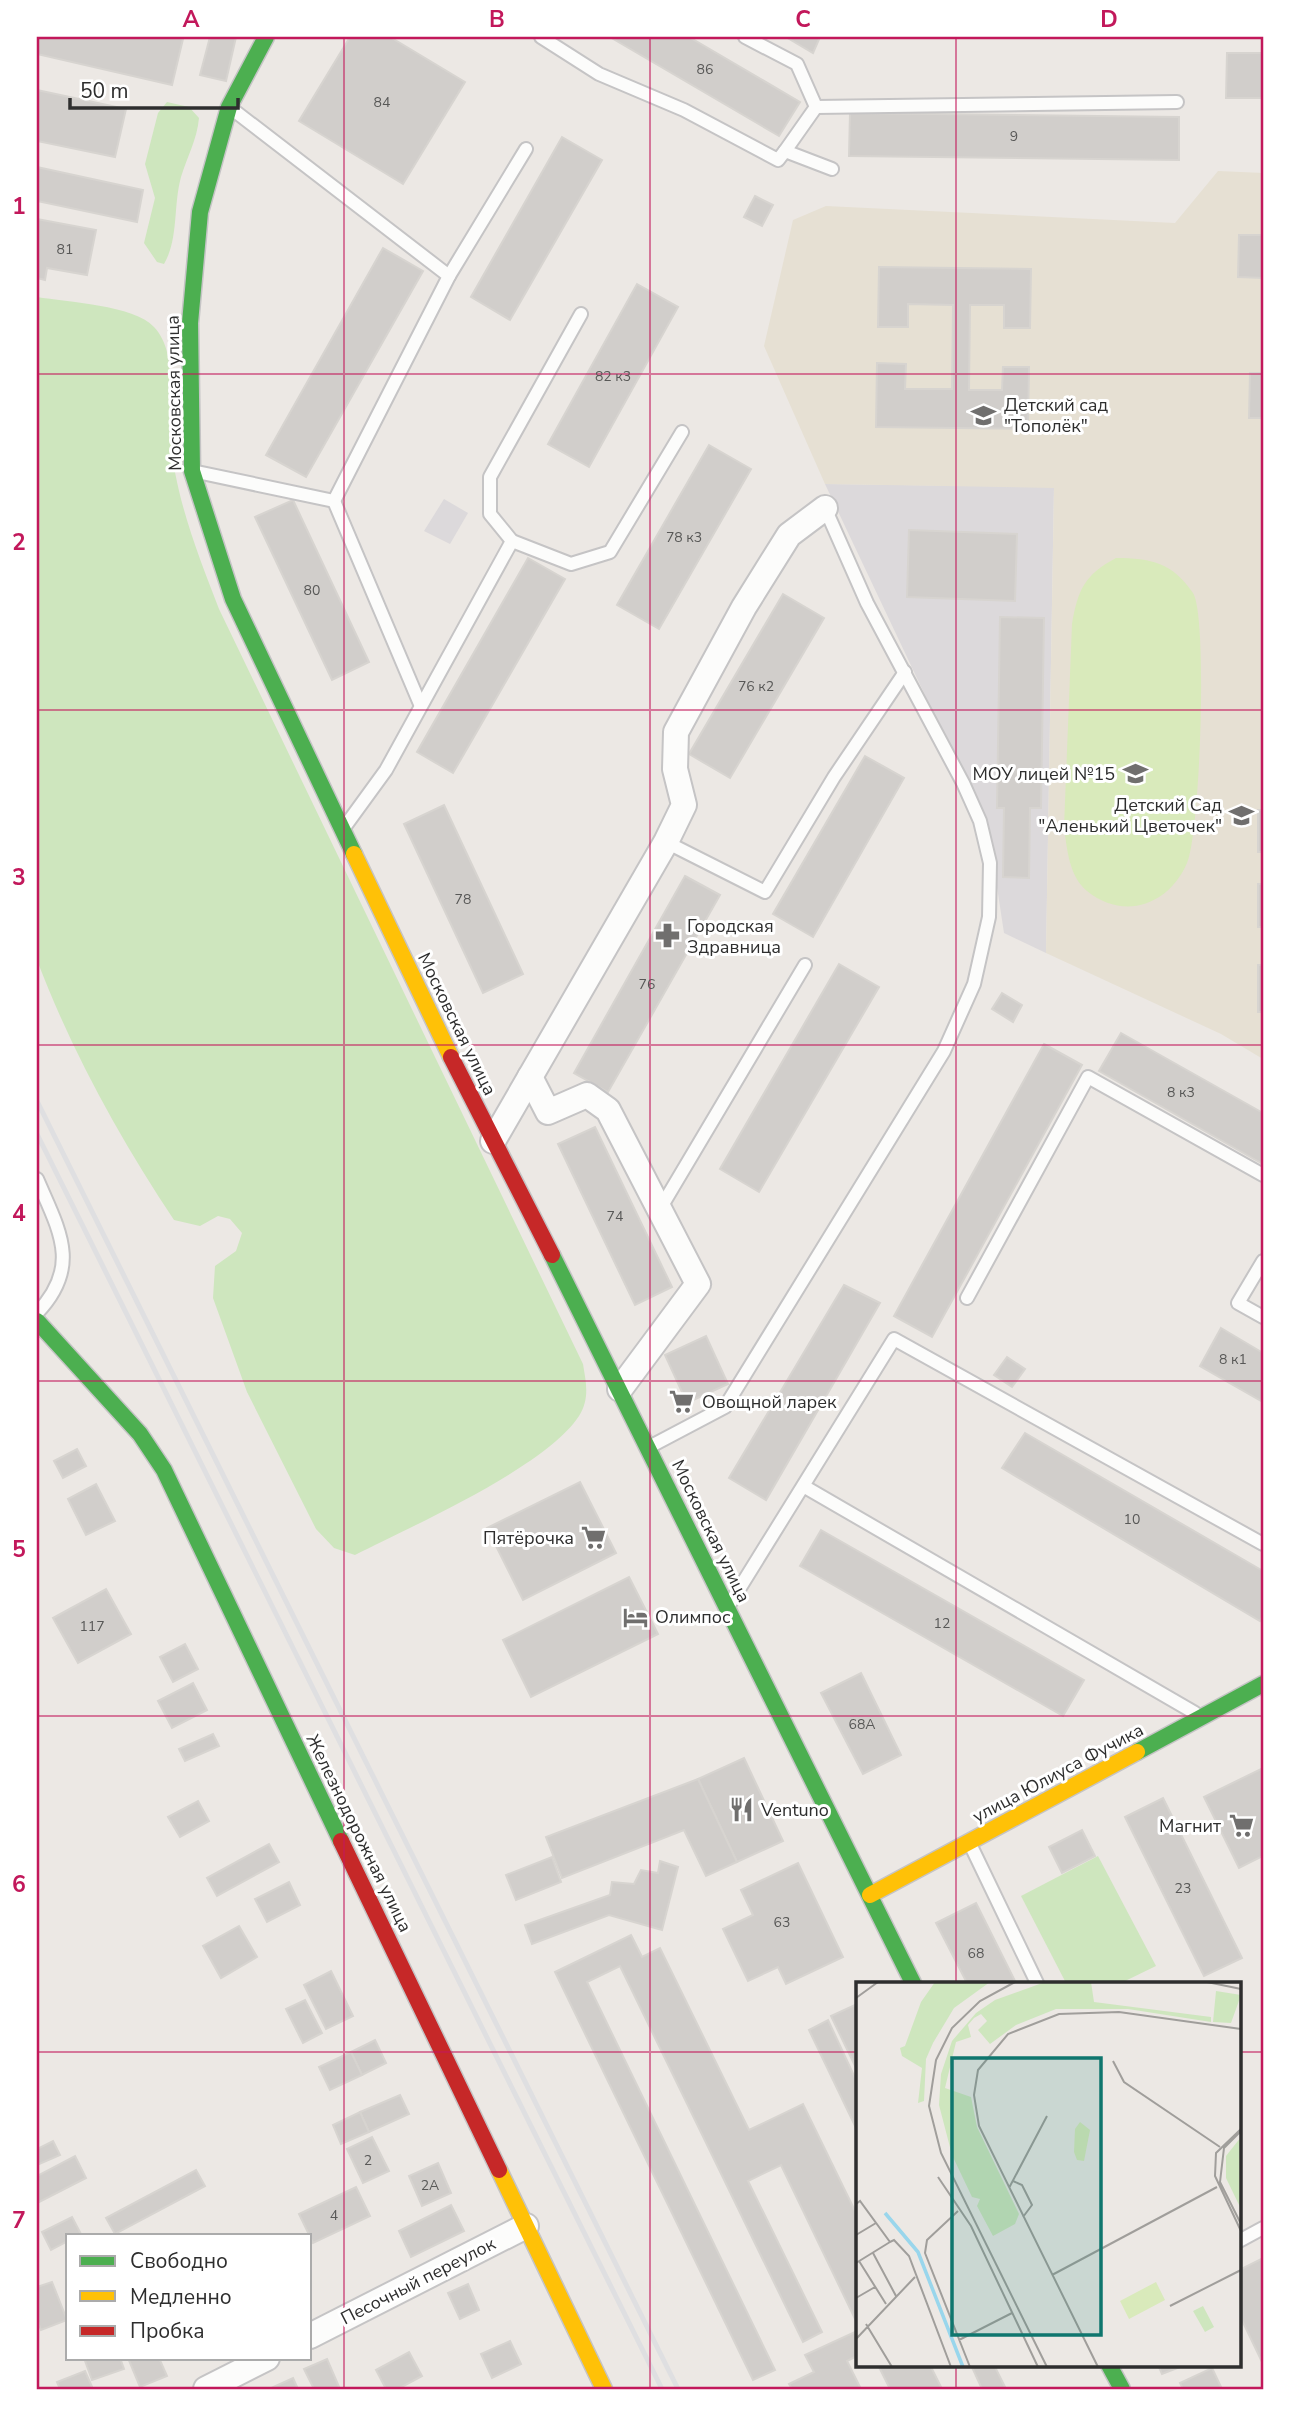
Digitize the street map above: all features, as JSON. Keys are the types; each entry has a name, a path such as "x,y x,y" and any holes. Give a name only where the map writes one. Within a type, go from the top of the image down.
{"street":[{"name":"Московская улица","path":"266,37 229,107 200,212 190,323 192,471 233,599 344,828 437,1030 649,1447 913,1982"},
{"path":"494,1140 666,842 684,805 675,769 676,732 744,607 789,535 825,508"},
{"path":"530,1077 548,1112 587,1095 608,1110 698,1284 620,1389"},
{"name":"Железнодорожная улица","path":"40,1337 140,1434 164,1471 604,2389"},
{"name":"улица Юлиуса Фучика","path":"870,1895 1263,1684"},
{"name":"Песочный переулок","path":"312,2335 526,2226"},
{"path":"206,2389 263,2360"},
{"path":"1110,2366 1122,2389"}],"lane":[{"path":"541,37 599,74 684,110 778,160 816,107"},
{"path":"745,37 797,64 816,107"},
{"path":"816,107 1177,102"},
{"path":"229,107 450,276"},
{"path":"334,501 450,276 526,149"},
{"path":"785,151 832,169"},
{"path":"581,314 491,477 491,514 512,541 571,564 610,552 681,432"},
{"path":"192,471 334,501"},
{"path":"334,501 420,704"},
{"path":"649,1447 725,1407 907,1117 944,1051 974,984 989,917 990,863 980,821 963,783 867,603 825,508"},
{"path":"344,828 386,770 512,541"},
{"path":"666,842 765,892 834,777 905,672"},
{"path":"659,1209 805,965"},
{"path":"967,1298 1088,1077 1263,1175"},
{"path":"37,1179 65,1255 61,1276 50,1299 37,1313"},
{"path":"1263,1261 1238,1303 1263,1317"},
{"path":"727,1608 805,1487 894,1339 1263,1544"},
{"path":"805,1487 1203,1718"},
{"path":"969,1842 1037,1982"},
{"path":"1240,2240 1263,2228"}],"shaded area":[{"path":"1218,171 1263,173 1263,1059 1221,1034 1046,953 1054,488 825,484 764,346 793,220 826,206 1175,223"},
{"path":"825,484 1054,487 1046,953 1004,933 988,828"},
{"path":"444,499 468,513 450,544 424,531"}],"green space":[{"path":"167,102 189,107 199,118 181,177 172,244 164,264 157,262 144,243 155,198 145,164 158,113"},
{"path":"37,297 116,309 132,314 154,327 162,338 169,364 169,422 177,480 195,545 219,609 583,1364 585,1403 579,1416 562,1435 509,1475 355,1555 334,1548 316,1529 247,1392 213,1298 215,1266 236,1251 242,1233 230,1219 218,1216 200,1226 174,1220 98,1093 65,1027 37,960"},
{"path":"1116,558 1150,561 1177,575 1193,593 1198,610 1200,641 1199,771 1192,844 1187,863 1169,889 1144,904 1130,906 1101,900 1081,885 1070,862 1064,827 1072,624 1084,585 1096,571"},
{"path":"1098,1856 1156,1966 1123,1982 1065,1982 1021,1896"}],"building":[{"path":"37,37 183,39 172,85 37,54"},
{"path":"210,37 236,37 226,81 200,75"},
{"path":"350,37 390,37 465,82 403,184 299,121"},
{"path":"610,37 689,37 800,102 779,136"},
{"path":"786,37 820,37 813,53"},
{"path":"1227,53 1263,53 1263,98 1226,98"},
{"path":"37,90 126,109 115,157 37,141"},
{"path":"850,113 1179,117 1179,160 849,156"},
{"path":"562,137 602,160 510,320 471,297"},
{"path":"37,167 143,190 137,222 37,201"},
{"path":"755,196 773,205 762,226 744,217"},
{"path":"37,219 96,230 87,275 47,268 45,280 37,278"},
{"path":"1239,235 1263,235 1263,278 1238,277"},
{"path":"383,248 423,271 306,477 266,455"},
{"path":"879,267 1031,269 1030,328 1004,328 1004,305 970,305 969,390 1002,390 1003,367 1029,367 1028,429 876,427 877,363 906,364 905,389 952,389 953,305 908,304 908,327 878,327"},
{"path":"637,284 678,307 589,467 548,444"},
{"path":"1250,373 1263,373 1263,418 1249,418"},
{"path":"709,445 751,469 659,629 617,605"},
{"path":"293,500 369,662 332,680 255,517"},
{"path":"909,530 1017,534 1015,601 907,597"},
{"path":"528,558 565,579 453,773 417,752"},
{"path":"783,594 824,618 730,778 689,754"},
{"path":"1000,617 1044,618 1041,808 1030,808 1029,878 1003,877 1004,808 997,808"},
{"path":"865,756 904,778 813,937 773,914"},
{"path":"444,805 523,974 483,993 404,824"},
{"path":"1258,810 1263,810 1263,852 1258,852"},
{"path":"685,876 720,895 608,1092 574,1073"},
{"path":"1258,884 1263,884 1263,927 1258,927"},
{"path":"839,964 879,987 759,1192 720,1169"},
{"path":"1258,965 1263,965 1263,1012 1258,1012"},
{"path":"1002,993 1022,1005 1013,1022 992,1009"},
{"path":"1121,1033 1263,1113 1263,1164 1099,1071"},
{"path":"1044,1044 1082,1065 932,1337 894,1316"},
{"path":"595,1127 672,1287 635,1305 558,1144"},
{"path":"844,1285 880,1303 766,1500 729,1478"},
{"path":"1221,1328 1263,1353 1263,1402 1200,1366"},
{"path":"706,1336 728,1384 687,1403 665,1355"},
{"path":"1007,1357 1025,1369 1012,1387 994,1375"},
{"path":"1025,1433 1263,1571 1263,1615 1260,1621 1002,1468"},
{"path":"77,1449 86,1466 63,1478 54,1461"},
{"path":"580,1482 616,1553 523,1600 487,1528"},
{"path":"96,1484 115,1521 86,1535 68,1499"},
{"path":"821,1530 1084,1680 1063,1716 800,1566"},
{"path":"629,1577 658,1634 531,1697 503,1640"},
{"path":"106,1589 131,1634 78,1663 53,1618"},
{"path":"185,1644 198,1669 173,1682 160,1657"},
{"path":"861,1673 901,1755 863,1774 821,1693"},
{"path":"193,1683 207,1710 172,1728 158,1701"},
{"path":"213,1734 219,1746 185,1761 179,1749"},
{"name":"Ventuno","path":"744,1758 783,1841 737,1862 698,1779"},
{"name":"Магнит","path":"1263,1768 1263,1856 1239,1868 1204,1797"},
{"path":"698,1779 737,1862 706,1876 684,1830 562,1878 546,1837"},
{"path":"1163,1798 1242,1958 1204,1976 1125,1817"},
{"path":"198,1801 209,1821 180,1837 168,1817"},
{"path":"1082,1830 1095,1856 1062,1873 1049,1847"},
{"path":"269,1844 279,1862 217,1896 207,1878"},
{"path":"552,1857 561,1882 516,1900 506,1875"},
{"path":"660,1861 678,1867 662,1930 609,1915 532,1944 525,1925 610,1895 612,1882 634,1884 641,1870 658,1873"},
{"path":"798,1863 843,1957 786,1984 778,1967 748,1981 723,1929 753,1915 741,1890"},
{"path":"289,1882 300,1905 267,1922 255,1899"},
{"path":"976,1903 1016,1982 966,1982 936,1923"},
{"path":"239,1926 257,1957 221,1978 203,1946"},
{"path":"631,1935 642,1957 660,1948 749,2130 803,2104 856,2213 856,2321 781,2165 748,2181 822,2332 803,2342 620,1966 587,1982 775,2370 753,2380 555,1972"},
{"path":"331,1971 353,2016 326,2029 304,1985"},
{"path":"305,2000 322,2033 303,2043 286,2009"},
{"path":"856,2004 856,2068 831,2016"},
{"path":"828,2020 856,2080 856,2128 809,2030"},
{"path":"375,2040 386,2063 362,2075 351,2052"},
{"path":"351,2052 362,2075 330,2090 319,2067"},
{"path":"400,2095 409,2114 369,2132 360,2112"},
{"path":"360,2112 369,2132 341,2144 333,2125"},
{"path":"372,2137 389,2171 363,2183 347,2149"},
{"path":"53,2141 60,2155 37,2165 37,2149"},
{"path":"75,2156 86,2178 37,2203 37,2176"},
{"path":"438,2163 451,2193 422,2206 409,2176"},
{"path":"196,2170 205,2186 115,2234 106,2218"},
{"path":"356,2187 370,2216 313,2243 312,2234 309,2234 299,2214"},
{"path":"451,2205 464,2231 411,2257 399,2231"},
{"path":"72,2217 81,2234 66,2234 66,2242 51,2250 42,2232"},
{"path":"1263,2258 1263,2364 1240,2316 1240,2270"},
{"path":"52,2282 66,2320 41,2330 37,2319 37,2287"},
{"path":"468,2284 479,2310 460,2319 448,2293"},
{"path":"856,2331 856,2356 847,2361 861,2389 792,2389 789,2384 814,2372 805,2355"},
{"path":"510,2341 521,2364 492,2378 481,2354"},
{"path":"409,2352 422,2376 398,2389 386,2389 376,2370"},
{"path":"327,2359 340,2389 314,2389 304,2369"},
{"path":"85,2360 121,2360 124,2369 92,2380"},
{"path":"129,2360 160,2360 167,2376 140,2387"},
{"path":"878,2366 930,2366 942,2389 890,2389"},
{"path":"971,2366 994,2366 1006,2389 982,2389"},
{"path":"1158,2366 1182,2366 1162,2374"},
{"path":"1212,2368 1222,2389 1183,2389 1180,2383"},
{"path":"85,2371 93,2389 60,2389 57,2382"},
{"path":"293,2378 298,2389 271,2388"}],"railway":[{"path":"37,1101 678,2389"},
{"path":"37,1134 662,2389"}],"traffic: fast":[{"path":"266,37 229,107 200,212 190,323 192,471 233,599 354,854"},
{"path":"552,1255 913,1982"},
{"path":"37,1321 140,1434 164,1470 341,1841"},
{"path":"1137,1752 1263,1684"},
{"path":"1110,2366 1122,2389"}],"traffic: slow":[{"path":"354,854 451,1057"},
{"path":"870,1895 1137,1752"},
{"path":"499,2170 604,2389"}],"traffic: jam":[{"path":"451,1057 552,1255"},
{"path":"341,1841 499,2170"}],"place":[{"name":"Детский сад \"Тополёк\"","path":"984,415"},
{"name":"МОУ лицей №15","path":"1135,774"},
{"name":"Детский Сад \"Аленький Цветочек\"","path":"1242,815"},
{"name":"Городская Здравница","path":"667,936"},
{"name":"Овощной ларек","path":"682,1402"},
{"name":"Пятёрочка","path":"594,1538"},
{"name":"Олимпос","path":"635,1617"},
{"name":"Ventuno","path":"741,1810"},
{"name":"Магнит","path":"1241,1826"}]}
